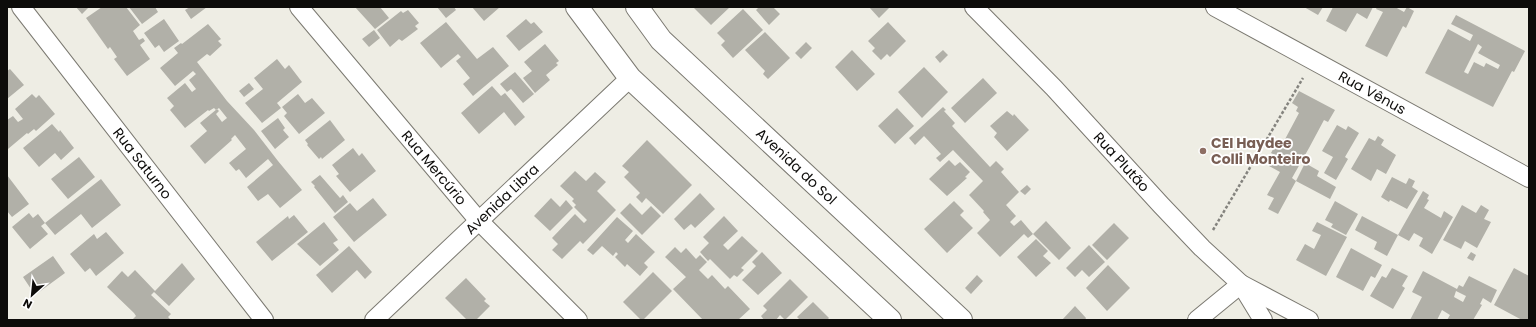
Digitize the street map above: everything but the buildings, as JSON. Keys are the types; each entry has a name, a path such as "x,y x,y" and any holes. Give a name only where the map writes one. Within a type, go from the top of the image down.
{"street":[{"name":"Rua Saturno","path":"21,7 264,320"},
{"name":"Rua Mercúrio","path":"299,7 479,221 578,320"},
{"path":"577,7 630,78 890,320"},
{"name":"Avenida do Sol","path":"638,7 661,40 961,320"},
{"name":"Rua Plutão","path":"974,7 1054,88 1202,248 1241,284 1263,320"},
{"name":"Rua Vênus","path":"1215,7 1529,178"},
{"name":"Avenida Libra","path":"374,320 630,78"},
{"path":"1197,320 1241,284 1309,320"}],"path":[{"path":"1202,248 1313,60"}],"place":[{"name":"CEI Haydee Colli Monteiro","path":"1203,151"}]}
